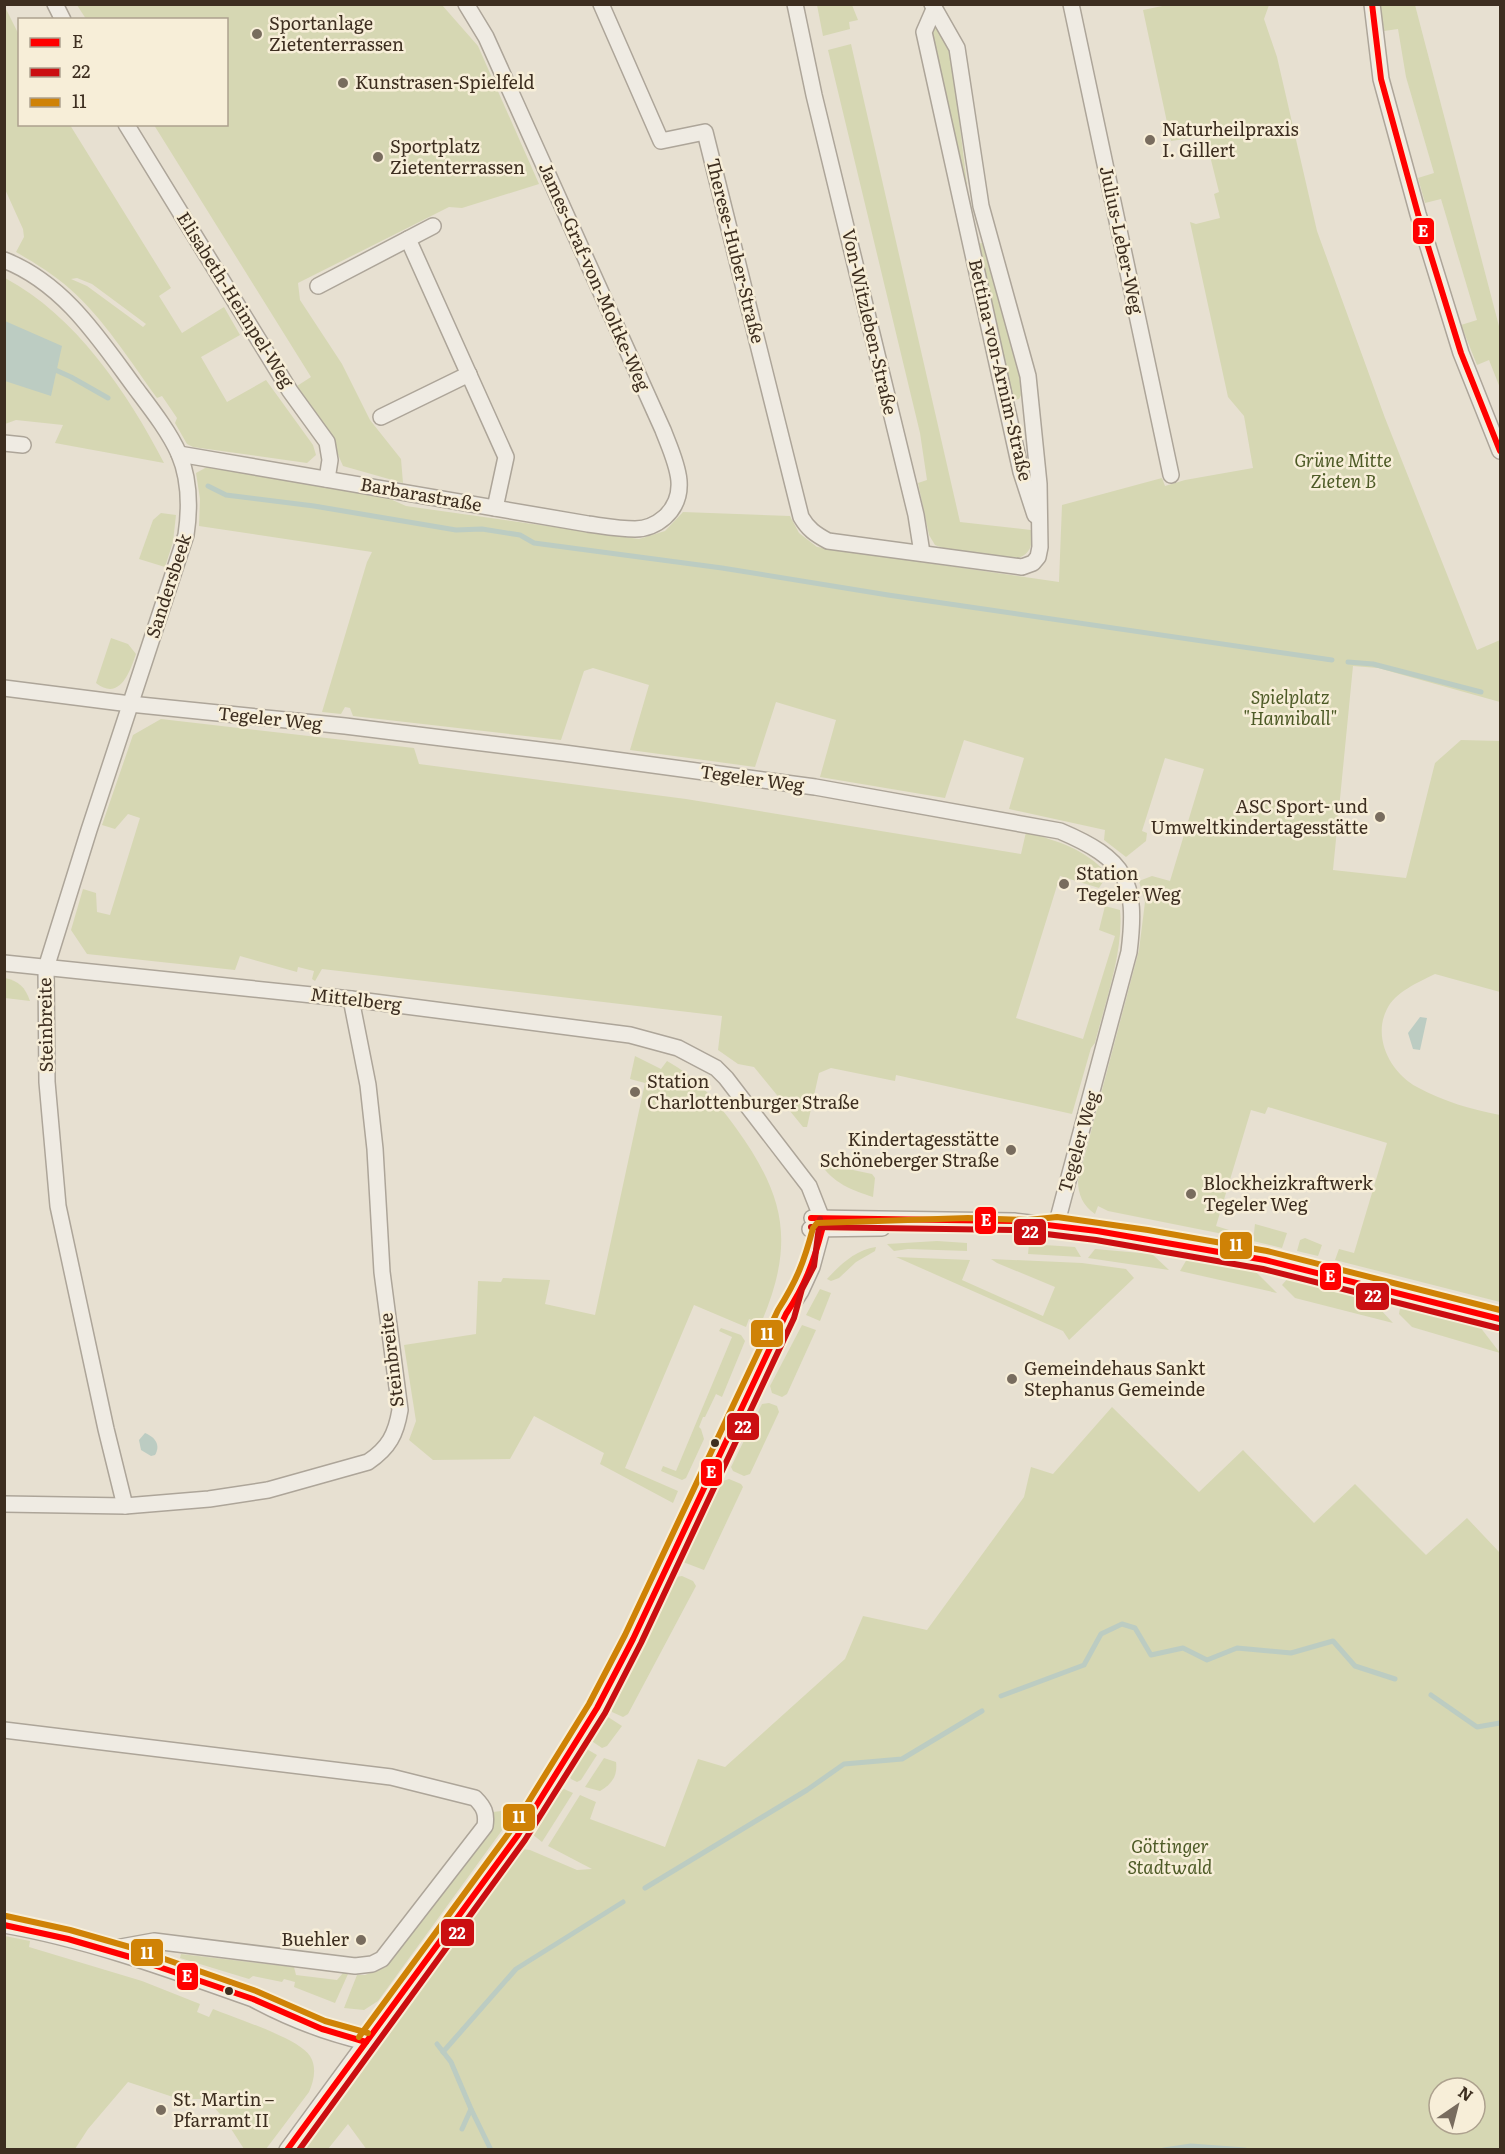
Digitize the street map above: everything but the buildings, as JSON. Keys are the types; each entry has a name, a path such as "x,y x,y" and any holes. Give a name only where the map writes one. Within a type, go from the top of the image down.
{"street":[{"path":"55,4 62,18"},
{"name":"James-Graf-von-Moltke-Weg","path":"466,4 486,37 663,430 677,470 680,492 673,507 662,520"},
{"name":"Therese-Huber-Straße","path":"601,4 661,141 705,132 801,517 815,534 834,542 922,553"},
{"name":"Von-Witzleben-Straße","path":"795,4 814,96 916,516 922,553"},
{"name":"Julius-Leber-Weg","path":"1071,4 1171,475"},
{"path":"1372,4 1381,78 1418,214 1461,353 1500,451"},
{"name":"Bettina-von-Arnim-Straße","path":"922,553 1022,567 1033,563 1038,557 1040,532 1039,484 1028,376 981,206 957,48 933,7"},
{"name":"Bettina-von-Arnim-Straße","path":"933,7 924,32 1021,472 1040,532"},
{"name":"Elisabeth-Heimpel-Weg","path":"127,126 290,391 327,442 330,460 327,479"},
{"path":"964,208 981,206"},
{"path":"318,286 433,226"},
{"path":"408,239 506,457 495,508"},
{"name":"Sandersbeek","path":"4,260 27,270 44,282 80,316 150,408 179,454 189,489 186,535 46,968"},
{"path":"381,417 469,374"},
{"path":"4,443 23,445"},
{"name":"Barbarastraße","path":"179,454 588,524 635,529 654,525 662,520"},
{"name":"Tegeler Weg","path":"4,688 130,704 345,726 815,787 1060,831 1087,842 1108,857 1123,873 1130,896 1133,922 1129,952 1056,1226"},
{"name":"Mittelberg","path":"4,963 351,999 630,1035 662,1042 702,1059 726,1078 809,1186 816,1224"},
{"name":"Steinbreite","path":"46,968 47,1082 58,1206 125,1506"},
{"name":"Steinbreite","path":"4,1504 125,1506 209,1499 268,1490 368,1462 382,1453 392,1440 400,1410 382,1272 375,1149 368,1085 351,999"},
{"path":"287,2150 518,1835 597,1708 633,1639 786,1314 794,1286 805,1264 816,1224 882,1218 1014,1221 1056,1226 1265,1260 1386,1288 1500,1318"},
{"path":"4,1730 391,1777 475,1798 483,1806 487,1815 485,1826 382,1959 372,1964 355,1966 154,1941 110,1949"},
{"path":"4,1925 44,1932 110,1949 253,1999 337,2035 366,2042"}],"green space":[{"path":"1172,4 1269,5 1264,19 1277,57 1317,231 1385,418 1477,650 1500,640 1500,702 1378,668 1353,666 1333,870 1406,878 1435,763 1461,740 1500,741 1500,992 1435,974 1396,997 1387,1009 1382,1031 1383,1043 1392,1064 1408,1081 1447,1101 1500,1115 1500,1302 1335,1260 1339,1249 1354,1253 1387,1143 1268,1107 1265,1114 1251,1110 1216,1226 1229,1230 1228,1235 1108,1211 1098,1206 1095,1214 1082,1199 1078,1181 1139,950 1145,902 1139,881 1152,876 1170,881 1204,769 1165,758 1142,831 1147,833 1146,841 1126,857 1104,840 1105,830 1009,809 1024,758 964,740 945,798 820,777 836,720 776,702 755,767 630,750 649,685 593,668 584,671 561,740 353,716 350,708 345,707 341,714 322,712 372,552 199,526 200,499 196,473 207,467 379,494 406,506 639,539 665,531 683,512 790,516 799,533 817,547 1059,582 1062,505 1162,478 1165,486 1185,480 1253,468 1244,416 1228,397 1190,222 1196,224 1220,218 1214,194 1219,192 1205,136 1171,141 1143,10"},
{"path":"4,5 18,33 18,126 71,126 171,288 159,296 182,333 224,307 240,335 201,357 227,402 266,380 313,445 316,455 307,463 193,447 187,444 175,423 177,418 162,396 157,398 94,313 64,284 16,252 24,237 23,229 4,187","holes":["77,278 92,284 146,324 143,327 87,286 71,279"]},
{"name":"Sportplatz Zietenterrassen","path":"77,5 442,5 478,46 539,184 462,208 449,207 298,283 300,300 342,364 370,420 401,459 403,483 343,466 326,427 297,386 311,377 155,126 228,126 228,18 85,18"},
{"path":"817,5 852,5 858,20 849,22 850,29 823,36"},
{"path":"1380,5 1415,5 1500,330 1500,388 1489,360 1477,365 1461,325 1477,320 1441,199 1425,203 1418,178 1434,173 1406,77 1398,29 1384,31"},
{"path":"938,27 951,52 967,185 963,184 930,32 932,28"},
{"path":"851,44 960,522 1031,530 1032,541 1029,550 1023,556 1012,560 948,550 935,545 929,535 918,483 927,480 920,433 828,50"},
{"path":"982,243 1018,359 1021,395 1019,399 1014,400 1009,397 976,244"},
{"path":"5,278 30,294 77,334 116,383 150,436 164,463 55,443 63,425 16,420 5,424"},
{"path":"161,513 176,515 173,542 165,567 139,559 153,520"},
{"path":"111,638 128,644 136,654 123,682 112,689 104,688 96,683"},
{"path":"161,719 414,748 419,764 686,799 1021,854 1026,832 1070,847 1099,865 1108,874 1099,888 1060,876 1016,1018 1083,1039 1115,936 1099,930 1105,906 1120,910 1119,942 1113,976 1095,1043 1091,1048 1072,1114 896,1075 895,1081 831,1068 819,1073 807,1127 803,1127 754,1067 738,1064 718,1050 722,1016 322,969 315,981 312,979 314,971 298,967 297,972 240,956 235,970 87,954 71,930 83,889 96,893 97,912 110,915 140,818 128,814 115,829 102,825 133,735"},
{"path":"5,978 21,985 30,1001 5,998"},
{"path":"635,1056 661,1069 667,1061 697,1082 713,1099 753,1153 774,1198 780,1220 779,1267 762,1321 759,1323 749,1319 746,1327 694,1305 625,1468 678,1491 673,1503 600,1464 604,1453 534,1416 510,1459 433,1460 409,1440 416,1421 404,1345 476,1334 478,1281 501,1282 503,1278 550,1280 545,1304 595,1315 645,1083 630,1079"},
{"path":"820,1163 872,1174 875,1178 873,1197 843,1185"},
{"path":"1255,1224 1287,1233 1282,1248 1253,1241"},
{"path":"1305,1238 1322,1245 1318,1256 1297,1251 1300,1240"},
{"path":"937,1241 967,1243 967,1251 908,1249 894,1251 887,1244"},
{"path":"1029,1244 1075,1247 1081,1257 1028,1254"},
{"path":"876,1247 875,1251 856,1262 839,1278 831,1281 827,1279 861,1251"},
{"path":"1095,1249 1152,1254 1169,1270 1088,1258"},
{"path":"896,1257 970,1260 962,1280 1043,1316 1055,1287 991,1259 1082,1263 1126,1269 1134,1278 1069,1340 1063,1331"},
{"path":"1187,1259 1255,1271 1277,1293 1180,1271"},
{"path":"1289,1277 1367,1295 1393,1323 1295,1298 1282,1285"},
{"path":"820,1289 831,1293 820,1321 806,1315"},
{"path":"1405,1304 1477,1323 1500,1353 1412,1327 1399,1314 1400,1308"},
{"path":"802,1325 816,1330 787,1394 782,1397 772,1393 770,1386"},
{"path":"721,1328 741,1335 745,1341 722,1397 716,1394 703,1417 699,1427 704,1439 686,1478 682,1480 661,1471 663,1466 676,1471 732,1337 719,1331"},
{"path":"769,1403 777,1406 779,1412 750,1474 744,1476 733,1471 731,1467 762,1404"},
{"name":"Göttinger Stadtwald","path":"1112,1407 1199,1492 1243,1450 1314,1523 1355,1484 1426,1555 1467,1518 1500,1553 1500,2149 367,2150 348,2124 328,2149 299,2149 469,1924 522,1849 530,1850 577,1870 592,1869 548,1846 580,1795 596,1802 590,1819 665,1847 698,1759 725,1767 845,1659 863,1616 927,1630 1024,1497 1031,1467 1053,1474"},
{"path":"729,1479 743,1487 704,1570 683,1562 723,1481"},
{"path":"682,1576 693,1581 696,1586 628,1714 623,1717 612,1712 610,1705 676,1577"},
{"path":"608,1717 622,1726 607,1746 602,1748 593,1742 592,1737 603,1718"},
{"path":"585,1748 597,1755 581,1780 577,1782 569,1775"},
{"path":"604,1758 616,1762 613,1780 600,1791 585,1787"},
{"path":"564,1789 573,1793 542,1842 532,1834 558,1793"},
{"path":"501,1811 507,1814 508,1822 378,2001 364,2010 344,2008 357,1975 365,1975 386,1967 492,1827 493,1812"},
{"path":"5,1936 30,1941 29,1947 142,1981 200,2004 197,2012 209,2017 213,2009 293,2042 304,2049 314,2065 309,2092 266,2149 244,2149 226,2121 207,2099 179,2099 128,2082 88,2129 75,2149 5,2149"},
{"path":"181,1954 294,1967 296,1975 337,1980 343,1973 348,1974 335,2003 294,1987 295,1982 284,1979 282,1982 253,1976 249,1979 180,1958"}],"shaded area":[{"path":"5,321 62,346 51,396 5,381"},
{"path":"1420,1017 1427,1018 1420,1050 1413,1049 1408,1033"},
{"path":"145,1433 156,1442 155,1455 151,1456 141,1450 139,1440"}],"waterway":[{"path":"51,368 108,398"},
{"path":"208,486 226,495 314,506 456,530 482,529 520,535 534,543 722,568 888,595 1332,660"},
{"path":"1348,662 1373,664 1481,692"},
{"path":"1001,1696 1084,1665 1101,1634 1122,1624 1135,1628 1151,1655 1183,1648 1207,1660 1237,1648 1291,1653 1333,1641 1355,1666 1395,1679"},
{"path":"1431,1695 1477,1727 1500,1723"},
{"path":"645,1888 807,1790 844,1764 902,1759 982,1711"},
{"path":"443,2052 516,1969 623,1902"},
{"path":"437,2044 451,2062 471,2109 462,2129"},
{"path":"471,2109 491,2150"},
{"path":"1164,2150 1191,2146 1245,2150"}],"transit line":[{"name":"E","path":"1372,4 1381,79 1418,214 1461,353 1500,451"},
{"name":"11","path":"359,2037 511,1830 589,1704 625,1635 778,1310 795,1280 813,1228 817,1223 968,1218 1028,1220 1057,1217 1267,1251 1500,1310"},
{"name":"E","path":"811,1218 1014,1221 1097,1231 1265,1260 1500,1319"},
{"name":"22","path":"299,2150 525,1840 605,1713 641,1643 794,1318 802,1289 814,1266 820,1219"},
{"name":"22","path":"811,1227 1013,1230 1096,1240 1263,1269 1498,1328"},
{"name":"E","path":"287,2150 518,1835 597,1708 633,1639 786,1314 803,1284 812,1264 822,1230"},
{"name":"11","path":"6,1916 70,1930 133,1948 256,1991 325,2021 368,2033"},
{"name":"E","path":"4,1925 68,1939 130,1957 253,1999 322,2029 366,2042"}],"place":[{"name":"Sportanlage Zietenterrassen","path":"257,34"},
{"name":"Kunstrasen-Spielfeld","path":"343,83"},
{"name":"Naturheilpraxis I. Gillert","path":"1150,140"},
{"name":"Sportplatz Zietenterrassen","path":"378,157"},
{"name":"ASC Sport- und Umweltkindertagesstätte","path":"1380,817"},
{"name":"Station Tegeler Weg","path":"1064,884"},
{"name":"Station Charlottenburger Straße","path":"635,1092"},
{"name":"Kindertagesstätte Schöneberger Straße","path":"1011,1150"},
{"name":"Blockheizkraftwerk Tegeler Weg","path":"1191,1194"},
{"name":"Gemeindehaus Sankt Stephanus Gemeinde","path":"1012,1379"},
{"name":"Buehler","path":"361,1940"},
{"name":"St. Martin – Pfarramt II","path":"161,2110"}],"park label":[{"name":"Grüne Mitte Zieten B","path":"1343,471"},
{"name":"Spielplatz \"Hanniball\"","path":"1290,708"}]}
